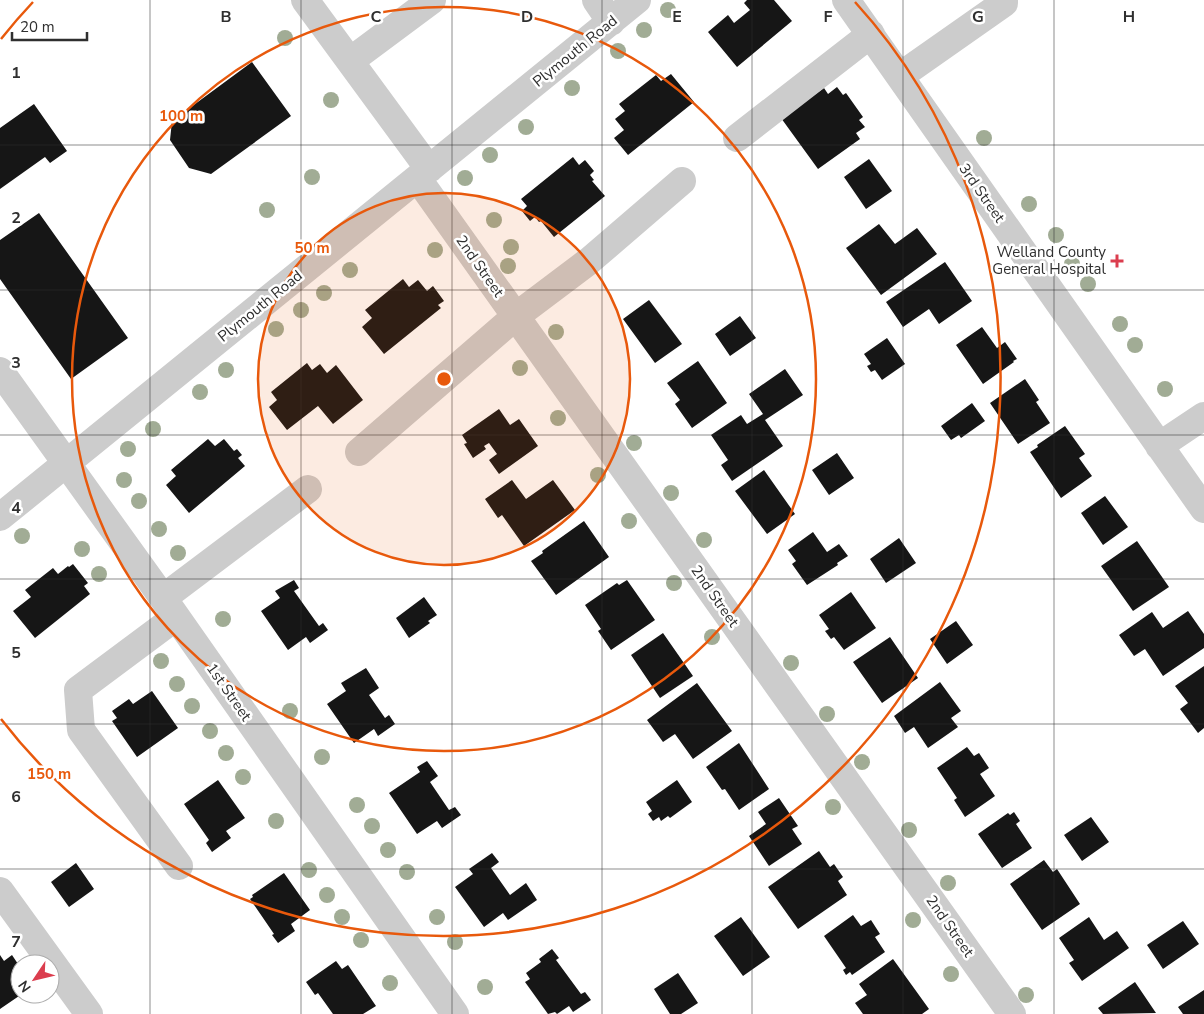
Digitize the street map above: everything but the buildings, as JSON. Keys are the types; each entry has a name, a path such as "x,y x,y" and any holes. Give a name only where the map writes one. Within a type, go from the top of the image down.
{"street":[{"name":"2nd Street","path":"306,0 350,61 516,316 1012,1014"},
{"path":"350,61 432,0"},
{"name":"Plymouth Road","path":"0,516 423,174 603,11 637,0"},
{"name":"3rd Street","path":"846,0 1204,509"},
{"path":"900,76 1004,3 1004,0"},
{"path":"737,138 871,34"},
{"path":"359,452 516,316 589,261 682,181"},
{"name":"1st Street","path":"0,371 170,608 455,1014"},
{"path":"1159,446 1204,416"},
{"path":"179,866 81,730 78,690 308,489"},
{"path":"0,891 89,1014"}],"place":[{"name":"Welland County General Hospital","path":"1117,261"}]}
